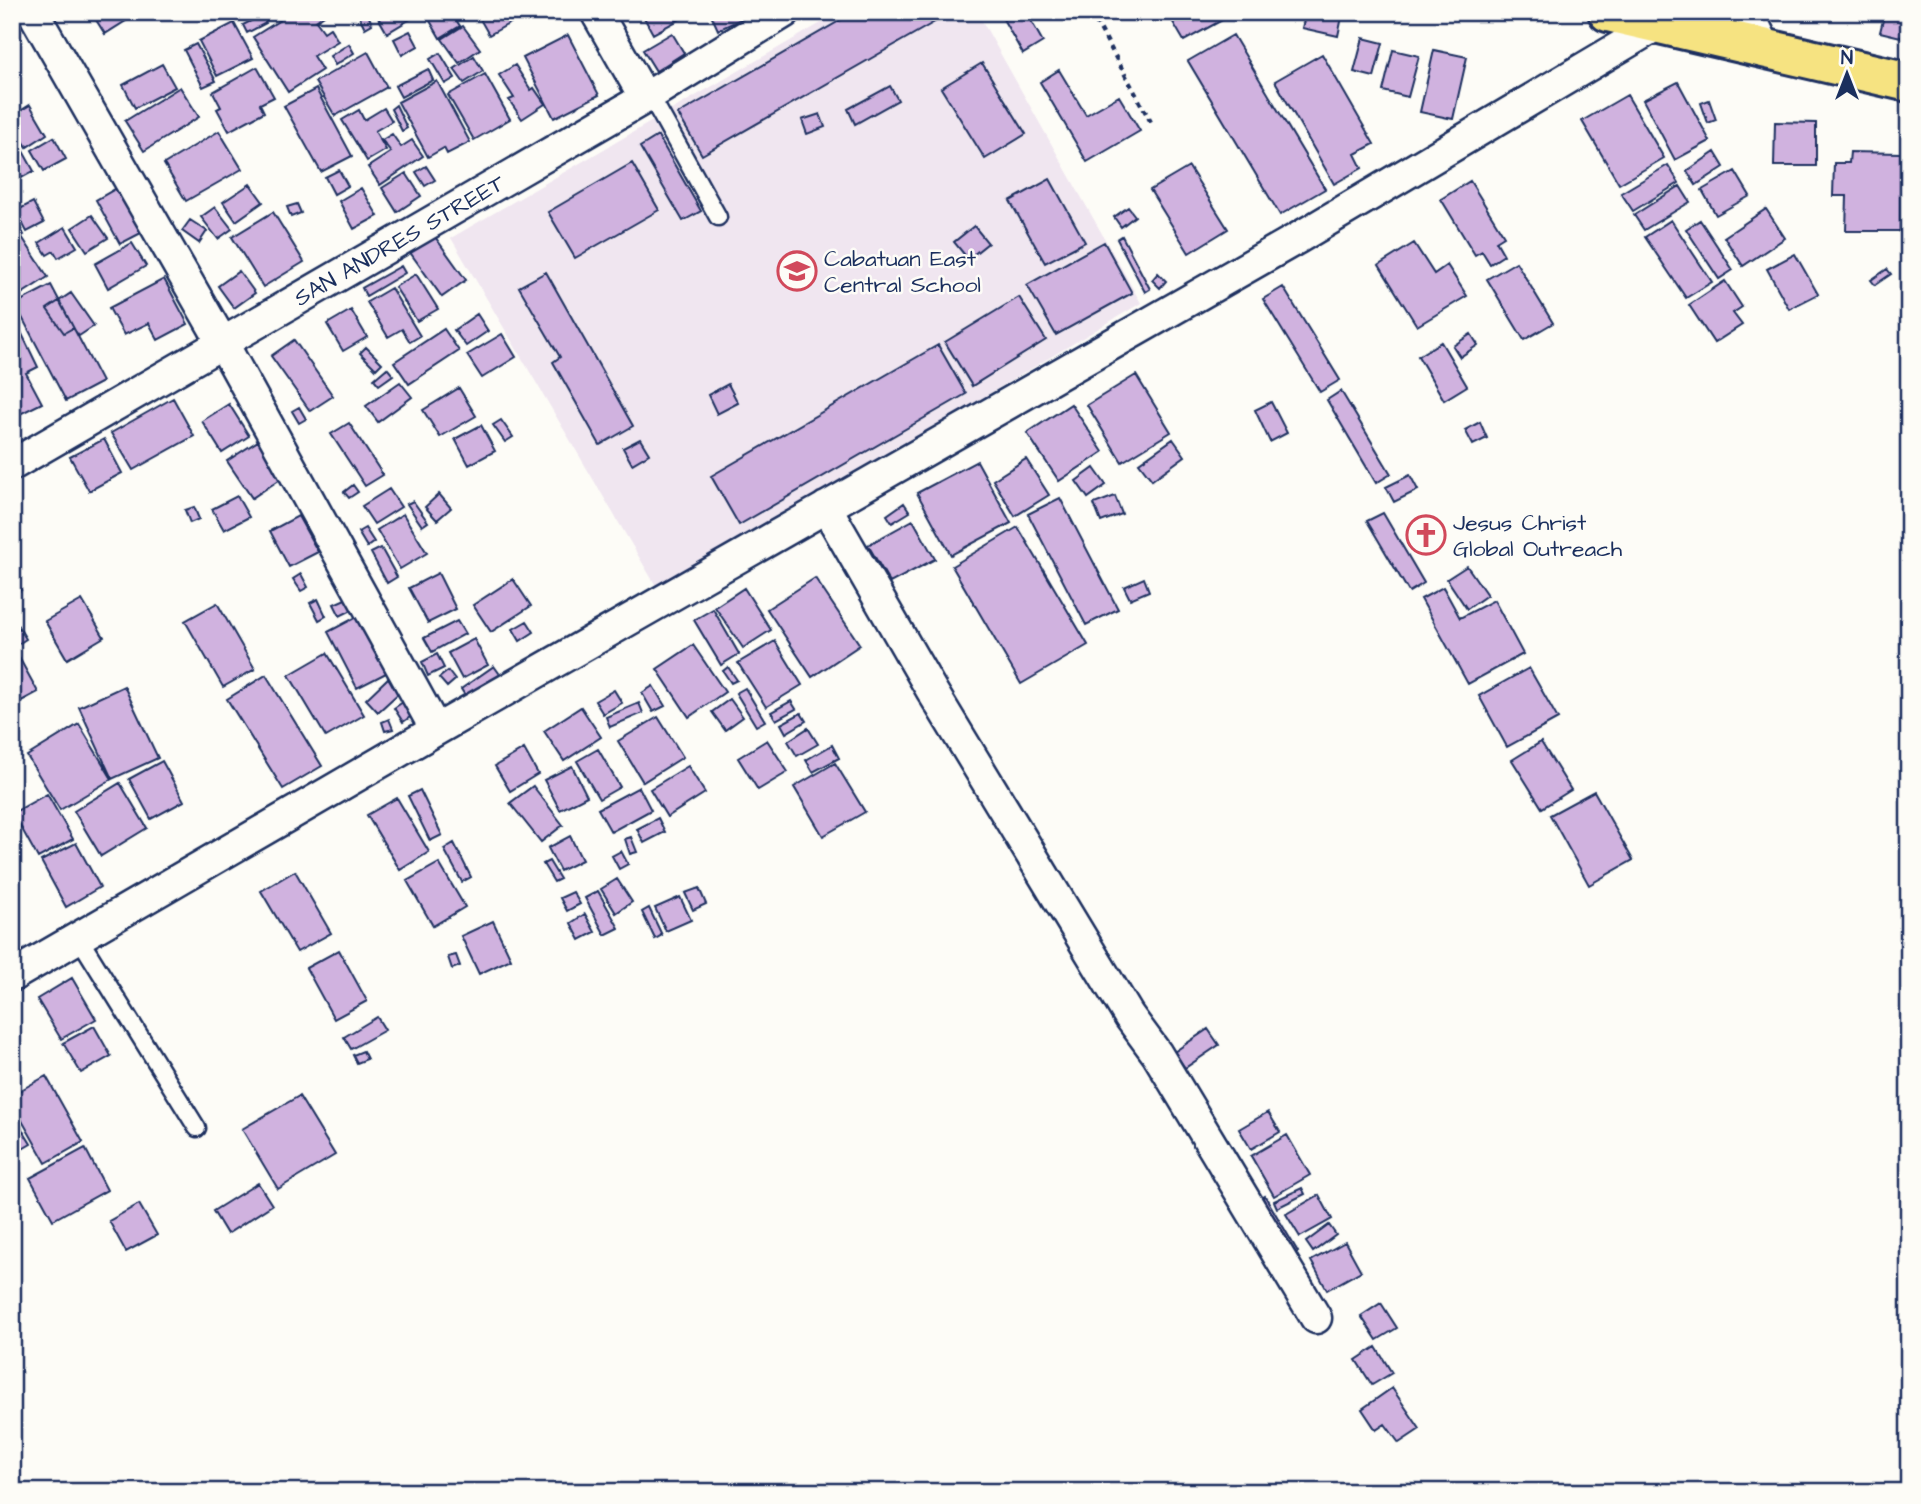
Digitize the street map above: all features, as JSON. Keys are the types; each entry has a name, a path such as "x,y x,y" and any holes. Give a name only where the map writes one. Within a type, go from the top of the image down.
{"highway":[{"path":"1608,12 1909,82"}],"street":[{"path":"33,12 222,342 436,730"},
{"path":"596,12 647,97"},
{"name":"SAN ANDRES STREET","path":"12,465 647,97 785,12"},
{"path":"1748,12 1766,49"},
{"path":"12,976 436,730 1298,238 1660,23"},
{"path":"826,507 953,726 1129,1016 1157,1054 1316,1318"}],"lane":[{"path":"647,97 718,217"},
{"path":"79,937 198,1128"}],"path":[{"path":"1091,12 1152,124"}],"shaded area":[{"name":"Cabatuan East Central School","path":"840,12 977,12 1141,303 659,591 451,238"}],"building":[{"path":"91,12 140,12 105,34"},
{"path":"293,12 322,12 324,15 316,21 324,32 330,28 338,41 313,56 322,70 288,92 253,37"},
{"path":"357,12 367,12 372,24 365,28"},
{"path":"375,12 422,12 387,33"},
{"path":"440,12 451,12 460,26 440,38 429,19"},
{"path":"476,12 516,12 519,18 489,35"},
{"path":"641,12 693,12 653,34"},
{"path":"710,12 756,12 718,30"},
{"path":"855,12 936,12 940,19 702,155 678,114"},
{"path":"999,12 1026,12 1043,42 1023,54"},
{"path":"1167,12 1220,12 1224,19 1184,41"},
{"path":"1306,12 1343,12 1338,36 1302,28"},
{"path":"1885,12 1909,12 1909,39 1880,32"},
{"path":"262,15 266,23 247,33 243,25"},
{"path":"234,23 253,58 217,76 199,41"},
{"path":"463,26 480,49 459,63 442,39"},
{"path":"410,31 418,46 402,55 394,39"},
{"path":"672,33 684,53 656,71 643,50"},
{"path":"568,35 599,95 554,118 523,58"},
{"path":"1233,35 1325,189 1280,215 1188,61"},
{"path":"1363,38 1383,43 1374,77 1354,72"},
{"path":"196,44 216,81 203,87 184,50"},
{"path":"349,44 354,53 335,65 330,56"},
{"path":"1393,50 1419,56 1408,97 1383,91"},
{"path":"1434,50 1467,57 1453,119 1420,112"},
{"path":"368,52 387,87 335,116 315,82"},
{"path":"440,53 455,78 445,84 430,59"},
{"path":"1322,54 1374,144 1355,154 1362,168 1334,184 1275,81"},
{"path":"474,56 483,71 464,83 454,69"},
{"path":"982,63 1026,134 985,159 941,88"},
{"path":"162,64 175,87 135,108 123,85"},
{"path":"515,65 531,90 534,88 545,104 522,119 509,100 514,98 499,75"},
{"path":"257,67 274,97 260,104 264,112 229,131 217,109 221,107 213,92"},
{"path":"428,69 433,80 401,97 395,86"},
{"path":"1059,70 1086,115 1119,96 1140,131 1087,162 1040,82"},
{"path":"485,74 510,119 474,140 448,95"},
{"path":"437,81 470,142 447,154 444,148 428,157 398,102"},
{"path":"1678,82 1710,141 1675,160 1643,100"},
{"path":"890,86 898,100 855,124 848,109"},
{"path":"180,87 199,117 144,151 125,121"},
{"path":"316,89 352,156 321,172 284,106"},
{"path":"1627,95 1664,158 1619,184 1582,121"},
{"path":"1709,100 1716,120 1708,123 1701,103"},
{"path":"30,105 47,134 27,147 12,123 12,116"},
{"path":"396,105 407,128 402,131 391,109"},
{"path":"384,108 392,121 375,131 386,150 367,161 342,120 359,110 364,120"},
{"path":"820,114 825,127 807,134 802,120"},
{"path":"1775,122 1816,123 1816,166 1774,166"},
{"path":"12,131 34,171 12,183"},
{"path":"219,131 242,169 186,201 164,164"},
{"path":"392,134 401,147 412,140 423,156 380,185 368,167 391,152 382,140"},
{"path":"658,136 701,211 683,221 640,147"},
{"path":"54,137 66,159 44,171 32,150"},
{"path":"1715,152 1724,167 1696,185 1687,171"},
{"path":"1850,152 1901,153 1900,231 1846,231 1847,196 1833,196 1834,163 1849,163"},
{"path":"632,163 659,210 575,258 548,212"},
{"path":"1668,165 1679,183 1633,211 1621,193"},
{"path":"426,166 435,180 425,186 416,172"},
{"path":"1189,167 1228,229 1189,253 1150,190"},
{"path":"339,170 348,186 334,194 325,177"},
{"path":"1735,171 1750,196 1716,215 1702,190"},
{"path":"406,173 421,196 397,212 382,188"},
{"path":"1050,179 1085,242 1045,263 1010,201"},
{"path":"1470,181 1504,236 1496,241 1504,255 1490,264 1482,251 1475,255 1441,199"},
{"path":"250,184 263,202 236,221 223,202"},
{"path":"1680,186 1690,202 1644,230 1634,215"},
{"path":"117,188 141,233 120,244 96,200"},
{"path":"361,188 378,216 354,229 339,201"},
{"path":"33,202 44,223 27,232 16,211"},
{"path":"297,204 301,213 291,217 287,207"},
{"path":"215,207 232,229 218,239 201,217"},
{"path":"1128,207 1135,216 1121,227 1114,217"},
{"path":"1766,209 1785,238 1743,266 1724,237"},
{"path":"273,212 304,262 263,287 232,237"},
{"path":"12,215 24,235 12,242"},
{"path":"92,215 108,238 87,251 72,228"},
{"path":"190,220 207,231 199,243 182,231"},
{"path":"1671,220 1712,282 1686,298 1645,237"},
{"path":"1700,220 1733,270 1719,279 1686,229"},
{"path":"974,226 988,243 968,259 954,242"},
{"path":"65,227 77,247 58,258 54,251 47,255 39,243"},
{"path":"433,234 466,280 442,297 409,251"},
{"path":"1122,236 1150,289 1145,292 1117,239"},
{"path":"22,237 48,277 12,300 12,243"},
{"path":"1104,242 1132,293 1056,335 1027,285"},
{"path":"132,243 146,266 108,288 95,264"},
{"path":"1414,243 1434,274 1447,265 1467,296 1417,326 1379,265"},
{"path":"1795,254 1818,294 1789,309 1767,269"},
{"path":"1516,262 1553,323 1524,340 1487,279"},
{"path":"401,266 405,273 366,296 362,288"},
{"path":"1887,269 1891,274 1875,285 1871,280"},
{"path":"239,271 255,293 234,308 218,286"},
{"path":"546,272 633,426 600,445 553,362 560,357 519,287"},
{"path":"1158,273 1166,281 1160,288 1152,280"},
{"path":"416,274 438,309 417,321 395,287"},
{"path":"164,279 188,324 158,340 149,323 124,335 109,308"},
{"path":"1725,281 1742,307 1733,313 1742,325 1714,343 1689,305"},
{"path":"51,285 102,382 66,401 15,304"},
{"path":"1283,287 1340,380 1320,392 1263,299"},
{"path":"391,288 420,336 410,342 402,329 388,337 367,302"},
{"path":"71,293 94,326 79,336 73,328 64,333 47,309"},
{"path":"1019,297 1046,340 972,386 945,342"},
{"path":"351,310 367,337 343,351 327,324"},
{"path":"477,314 488,331 466,346 454,330"},
{"path":"444,329 459,351 409,384 394,362"},
{"path":"21,332 38,367 26,373 42,403 12,418 12,336"},
{"path":"502,334 516,357 482,378 467,355"},
{"path":"1471,334 1478,345 1460,357 1453,346"},
{"path":"294,340 333,396 310,411 271,356"},
{"path":"1441,342 1467,386 1444,400 1418,356"},
{"path":"938,345 966,394 739,525 711,476"},
{"path":"366,347 382,363 376,369 360,353"},
{"path":"387,368 393,375 379,385 374,379"},
{"path":"1136,375 1171,432 1122,462 1087,405"},
{"path":"400,382 412,397 378,422 366,406"},
{"path":"728,384 738,403 717,414 708,395"},
{"path":"459,388 476,416 440,437 423,410"},
{"path":"1341,391 1391,474 1376,483 1327,400"},
{"path":"173,398 194,436 133,470 111,433"},
{"path":"1271,402 1287,433 1270,442 1255,410"},
{"path":"229,404 249,436 222,453 202,421"},
{"path":"1071,404 1103,452 1059,481 1027,433"},
{"path":"299,407 306,419 299,423 292,411"},
{"path":"501,420 513,437 505,442 493,425"},
{"path":"1480,422 1487,438 1473,445 1465,430"},
{"path":"349,423 383,475 365,486 331,434"},
{"path":"481,425 495,451 469,465 455,439"},
{"path":"104,439 122,473 89,491 70,457"},
{"path":"640,439 649,454 632,464 623,448"},
{"path":"1173,439 1185,456 1152,480 1139,463"},
{"path":"258,441 282,478 252,498 227,461"},
{"path":"1026,459 1049,495 1015,516 993,480"},
{"path":"977,461 1011,523 951,555 917,493"},
{"path":"1094,468 1106,485 1088,498 1076,481"},
{"path":"1410,475 1418,490 1394,502 1386,487"},
{"path":"353,485 358,492 349,498 344,492"},
{"path":"389,489 401,507 374,524 362,506"},
{"path":"439,494 451,508 437,520 425,507"},
{"path":"237,496 249,517 224,530 212,509"},
{"path":"1115,496 1122,514 1101,522 1094,504"},
{"path":"1060,498 1118,609 1086,625 1028,514"},
{"path":"413,501 428,522 422,526 407,504"},
{"path":"904,503 910,512 892,523 887,515"},
{"path":"194,507 199,519 190,523 185,510"},
{"path":"1383,513 1424,583 1409,592 1367,521"},
{"path":"403,514 427,553 400,569 377,530"},
{"path":"298,516 318,552 289,567 270,531"},
{"path":"913,520 935,559 890,583 868,545"},
{"path":"1018,527 1088,645 1021,684 952,566"},
{"path":"365,528 374,542 367,547 358,532"},
{"path":"381,548 397,577 387,583 371,553"},
{"path":"1467,566 1487,595 1467,609 1447,579"},
{"path":"438,573 456,609 428,623 409,588"},
{"path":"12,574 21,590 12,595"},
{"path":"301,574 308,587 301,591 293,579"},
{"path":"815,578 860,645 812,677 767,609"},
{"path":"1144,578 1149,591 1130,599 1124,587"},
{"path":"513,579 531,606 491,632 473,605"},
{"path":"1443,587 1460,618 1494,600 1523,654 1468,684 1421,599"},
{"path":"744,588 771,630 743,648 715,607"},
{"path":"352,596 358,607 340,616 334,604"},
{"path":"318,599 326,616 319,620 310,603"},
{"path":"82,600 104,637 67,659 45,621"},
{"path":"217,603 255,669 223,687 185,621"},
{"path":"713,609 739,654 721,665 694,620"},
{"path":"362,614 392,670 357,688 328,632"},
{"path":"12,616 26,639 12,648"},
{"path":"457,621 465,634 432,652 424,638"},
{"path":"527,621 534,632 520,641 513,629"},
{"path":"474,639 488,665 462,679 448,653"},
{"path":"775,641 802,685 766,707 738,663"},
{"path":"693,645 725,692 689,717 657,669"},
{"path":"16,652 38,692 12,706 12,654"},
{"path":"327,653 364,715 326,737 289,675"},
{"path":"437,654 444,668 428,676 422,662"},
{"path":"494,666 504,680 470,703 461,689"},
{"path":"728,667 737,680 731,683 723,671"},
{"path":"1529,668 1558,719 1507,747 1479,696"},
{"path":"448,671 455,680 447,687 439,678"},
{"path":"266,675 322,766 283,789 227,699"},
{"path":"388,678 401,691 378,712 366,699"},
{"path":"124,686 158,758 112,779 79,707"},
{"path":"653,686 665,706 653,712 642,693"},
{"path":"745,688 765,721 756,726 736,693"},
{"path":"614,690 622,703 603,714 595,701"},
{"path":"730,699 743,717 725,730 712,712"},
{"path":"791,701 796,709 776,720 771,712"},
{"path":"403,702 413,715 403,722 394,708"},
{"path":"639,703 643,713 610,727 606,717"},
{"path":"581,707 601,737 564,761 544,731"},
{"path":"801,713 806,721 786,733 781,724"},
{"path":"658,717 683,757 643,782 618,741"},
{"path":"389,719 393,729 385,731 382,722"},
{"path":"79,724 112,779 60,810 27,756"},
{"path":"808,728 818,744 797,756 788,741"},
{"path":"767,740 788,772 758,790 738,758"},
{"path":"1541,742 1571,790 1542,808 1512,760"},
{"path":"832,745 839,758 813,772 806,760"},
{"path":"524,749 538,774 510,791 495,766"},
{"path":"598,749 620,787 599,799 577,761"},
{"path":"162,761 184,801 151,819 129,779"},
{"path":"835,763 865,812 823,836 794,787"},
{"path":"572,766 587,796 560,810 544,780"},
{"path":"688,766 705,793 667,817 650,789"},
{"path":"120,783 147,828 101,856 74,811"},
{"path":"533,786 563,825 541,842 510,803"},
{"path":"639,787 651,810 611,832 598,809"},
{"path":"420,790 442,835 430,841 408,796"},
{"path":"1594,791 1633,860 1589,885 1550,815"},
{"path":"47,794 73,839 38,858 13,813"},
{"path":"397,798 429,852 400,870 367,815"},
{"path":"658,818 665,832 644,843 637,829"},
{"path":"570,836 582,860 560,871 548,848"},
{"path":"631,837 637,852 630,854 625,839"},
{"path":"76,843 100,887 66,907 41,861"},
{"path":"454,843 471,877 462,882 444,849"},
{"path":"621,851 628,864 619,869 612,856"},
{"path":"549,861 560,879 554,882 543,864"},
{"path":"439,863 465,907 433,926 407,881"},
{"path":"295,871 331,933 297,952 261,891"},
{"path":"617,879 632,902 616,913 601,889"},
{"path":"699,888 706,904 693,910 685,893"},
{"path":"598,891 619,928 605,935 585,898"},
{"path":"573,892 580,904 567,911 560,898"},
{"path":"680,897 691,920 666,931 655,908"},
{"path":"649,908 662,935 655,939 642,912"},
{"path":"585,914 595,932 580,940 571,923"},
{"path":"493,921 511,959 479,974 461,936"},
{"path":"339,950 367,1001 334,1019 306,968"},
{"path":"456,955 460,966 452,969 448,957"},
{"path":"72,978 96,1019 61,1039 37,999"},
{"path":"377,1017 385,1030 351,1049 344,1037"},
{"path":"94,1026 111,1056 81,1073 63,1043"},
{"path":"1208,1029 1219,1045 1185,1068 1174,1052"},
{"path":"363,1051 367,1059 357,1063 353,1055"},
{"path":"46,1076 83,1142 46,1163 12,1103 12,1095"},
{"path":"299,1096 335,1155 278,1189 242,1129"},
{"path":"1268,1112 1280,1132 1251,1149 1239,1129"},
{"path":"12,1113 31,1144 12,1155"},
{"path":"1287,1135 1310,1175 1274,1196 1251,1156"},
{"path":"85,1148 107,1190 53,1220 30,1178"},
{"path":"258,1183 272,1205 227,1234 213,1211"},
{"path":"1302,1188 1305,1194 1277,1208 1274,1201"},
{"path":"1319,1195 1332,1219 1300,1237 1286,1214"},
{"path":"1265,1196 1298,1252 1287,1259 1254,1203"},
{"path":"139,1204 157,1235 126,1252 109,1221"},
{"path":"1329,1225 1336,1235 1313,1252 1306,1242"},
{"path":"1345,1242 1361,1271 1327,1290 1311,1261"},
{"path":"1381,1303 1397,1328 1377,1340 1361,1316"},
{"path":"1376,1347 1392,1373 1372,1385 1356,1360"},
{"path":"1392,1388 1420,1429 1399,1443 1385,1424 1376,1430 1362,1409"}],"place":[{"name":"Cabatuan East Central School","path":"797,271"},
{"name":"Jesus Christ Global Outreach","path":"1426,535"}]}
